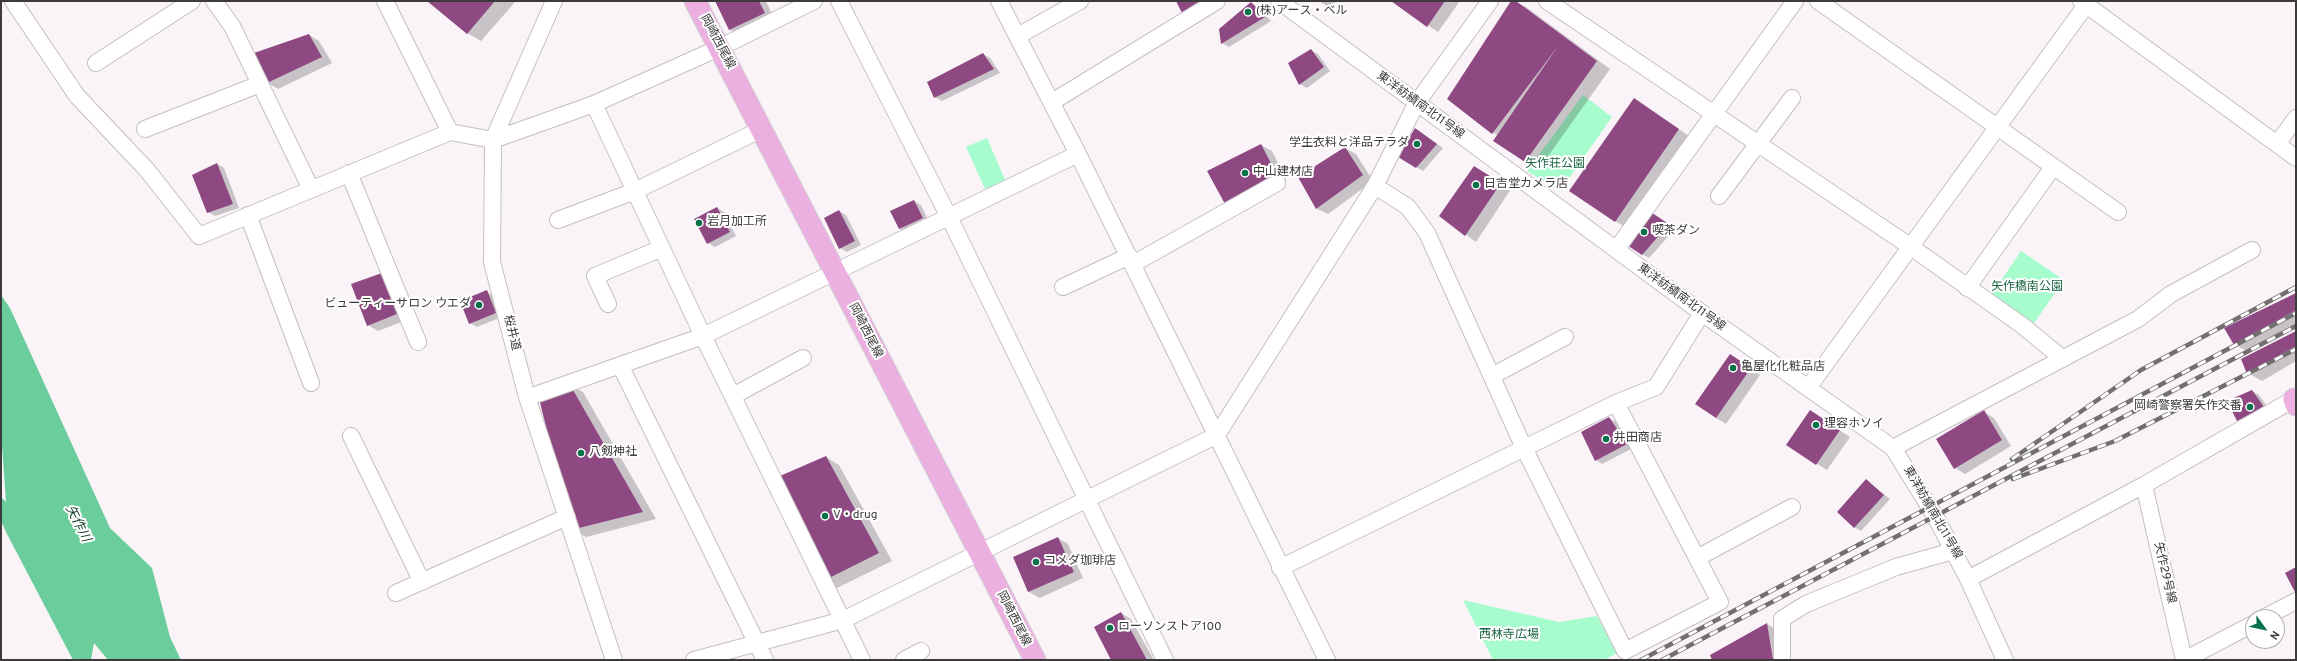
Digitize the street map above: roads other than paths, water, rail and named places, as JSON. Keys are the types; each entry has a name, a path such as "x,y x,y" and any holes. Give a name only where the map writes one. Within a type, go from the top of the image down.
{"main road":[{"name":"岡崎西尾線","path":"695,1 721,47 835,273 1035,660"}],"street":[{"path":"13,1 77,96 147,170 199,236 450,132 493,140 594,104 721,47 814,1"},
{"path":"96,63 192,1"},
{"path":"214,1 232,26 311,189"},
{"path":"385,1 450,132"},
{"path":"839,1 949,217 1165,660"},
{"path":"1000,1 1131,260 1217,435 1280,568 1327,660"},
{"path":"1018,36 1080,1"},
{"path":"1052,102 1217,1"},
{"name":"東洋紡績南北11号線","path":"1279,1 1416,104 1702,313 1894,448 1930,507 1968,579 2005,660"},
{"path":"694,660 842,620 1217,435 1375,186 1416,104 1490,1"},
{"path":"1547,1 1912,247 1967,288 2023,326 2063,358"},
{"path":"1616,250 1794,1"},
{"path":"1818,1 2118,212"},
{"name":"桜井道","path":"553,2 493,140 492,262 527,397 614,660"},
{"path":"1808,388 1912,247 2085,2 2296,158"},
{"path":"145,129 260,84"},
{"path":"1719,196 1792,98"},
{"path":"594,104 703,336 862,660"},
{"path":"2277,144 2296,118"},
{"path":"558,220 635,191 762,129"},
{"path":"538,394 703,336 1078,154"},
{"path":"1967,288 2054,167"},
{"path":"349,173 418,342"},
{"path":"1063,287 1131,260 1277,183"},
{"path":"1375,186 1408,207 1427,233 1524,448 1625,651 1720,602 1616,404"},
{"path":"248,215 311,384"},
{"path":"608,304 595,276 662,248"},
{"path":"1894,448 2138,319 2171,294 2252,250"},
{"path":"1280,568 1524,448 1616,404 1656,387 1702,313"},
{"path":"1492,376 1565,337"},
{"path":"733,396 804,358"},
{"path":"620,365 765,660"},
{"path":"1968,579 2144,485 2295,400"},
{"path":"351,436 422,582"},
{"name":"矢作29号線","path":"2144,485 2184,660"},
{"path":"1697,558 1792,507"},
{"path":"396,593 567,517"},
{"path":"1782,660 1782,619 1806,604 1896,567 1953,551"},
{"path":"2280,609 2296,601"},
{"path":"2184,660 2245,628"},
{"path":"904,660 921,651"}],"water":[{"name":"矢作川","path":"1,295 10,308 110,528 152,568 170,637 181,660 108,660 94,643 91,660 73,660 7,534 1,521 1,497 6,502 1,432"}],"railway":[{"path":"2012,459 2141,370 2296,287"},
{"path":"1641,660 2296,313"},
{"path":"1662,660 2296,326"},
{"path":"2013,479 2115,441 2296,349"}],"place":[{"name":"(株)アース・ベル","path":"1248,12"},
{"name":"学生衣料と洋品テラダ","path":"1417,144"},
{"name":"中山建材店","path":"1245,173"},
{"name":"日吉堂カメラ店","path":"1476,185"},
{"name":"岩月加工所","path":"699,223"},
{"name":"喫茶ダン","path":"1644,232"},
{"name":"ビューティーサロン ウエダ","path":"479,305"},
{"name":"亀屋化化粧品店","path":"1733,368"},
{"name":"岡崎警察署矢作交番","path":"2250,407"},
{"name":"理容ホソイ","path":"1816,425"},
{"name":"井田商店","path":"1606,439"},
{"name":"八剱神社","path":"581,453"},
{"name":"V・drug","path":"825,516"},
{"name":"コメダ珈琲店","path":"1036,562"},
{"name":"ローソンストア100","path":"1110,628"}],"park label":[{"name":"矢作荘公園","path":"1555,165"},
{"name":"矢作橋南公園","path":"2027,288"},
{"name":"西林寺広場","path":"1509,636"}]}
